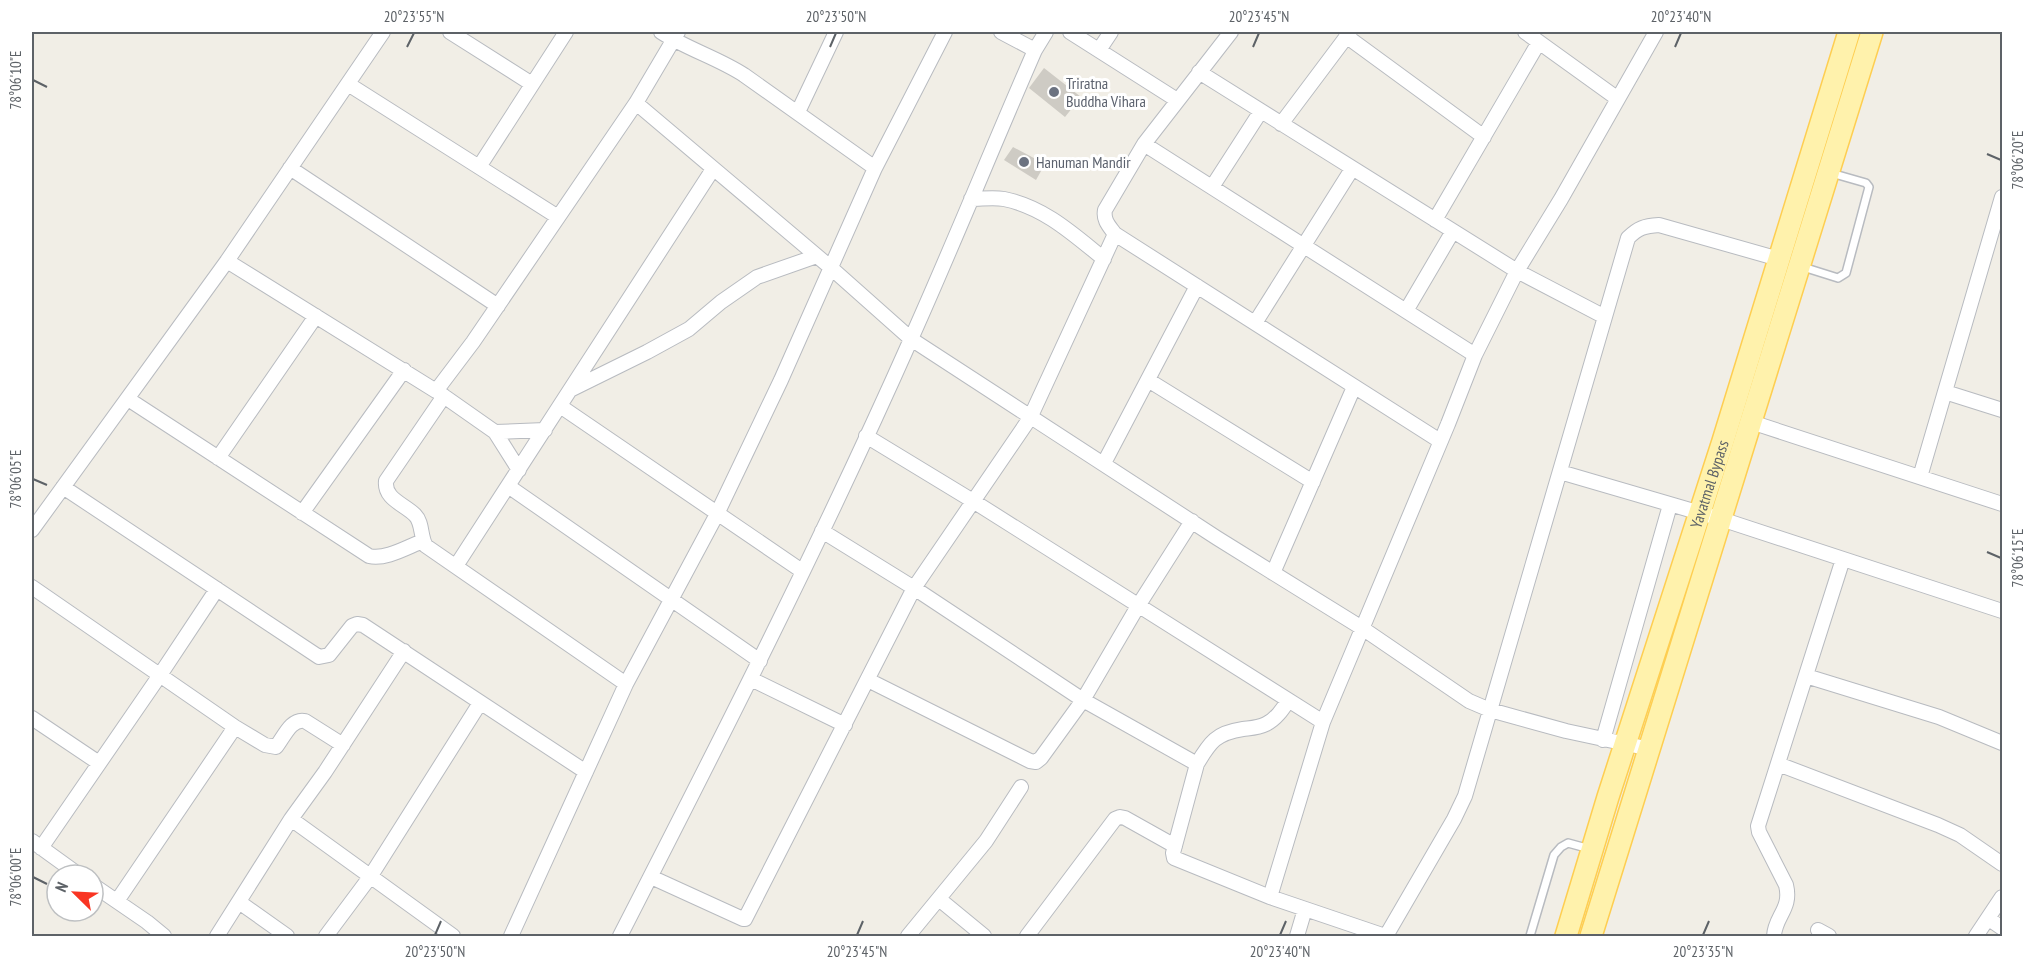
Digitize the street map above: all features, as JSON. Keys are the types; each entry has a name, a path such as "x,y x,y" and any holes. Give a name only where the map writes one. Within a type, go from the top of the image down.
{"main road":[{"name":"Yavatmal Bypass","path":"1566,936 1849,32"},
{"name":"Yavatmal Bypass","path":"1591,936 1872,32"}],"street":[{"path":"32,530 227,261 383,32"},
{"path":"450,32 532,84"},
{"path":"479,167 566,32"},
{"path":"661,32 676,36 727,64 875,168"},
{"path":"798,112 836,32"},
{"path":"511,936 626,684 717,514 781,380 875,168 945,32"},
{"path":"1000,32 1035,50"},
{"path":"620,936 760,661 822,531 911,339 1035,50 1046,32"},
{"path":"1070,32 1178,100"},
{"path":"1098,50 1111,32"},
{"path":"1231,32 1144,144 1105,210 1104,217 1108,226 1116,234 1440,441"},
{"path":"1525,32 1618,99"},
{"path":"1270,897 1323,722 1474,355 1517,271 1656,32"},
{"path":"1281,124 1348,34 1484,136"},
{"path":"626,684 426,546 420,521 388,495 385,489 387,481 440,393 636,103 676,36"},
{"path":"1435,220 1539,42"},
{"path":"1199,72 1517,271 1605,317"},
{"path":"348,84 558,217"},
{"path":"636,103 830,267 911,339 1030,418 1362,628 1469,701 1490,710 1603,740 1650,749"},
{"path":"1212,188 1261,111"},
{"path":"1144,144 1474,355"},
{"path":"290,168 498,306"},
{"path":"456,566 713,169"},
{"path":"1256,323 1352,169"},
{"path":"1920,477 1945,393 1997,241 2002,197"},
{"path":"971,199 1002,199 1028,206 1052,218 1104,259"},
{"path":"1288,701 1275,718 1267,724 1223,734 1214,739 1197,764 1173,853 1174,858 1270,897 1385,936 1454,819 1465,796 1628,238 1636,230 1645,226 1659,225 1779,259"},
{"path":"1406,311 1453,231"},
{"path":"651,877 745,919 914,588 1030,418 1116,234"},
{"path":"570,390 689,329 721,302 757,277 817,256"},
{"path":"227,261 404,370 495,432 519,470"},
{"path":"1104,463 1197,286"},
{"path":"218,458 316,316"},
{"path":"302,513 404,370"},
{"path":"1148,380 1313,482"},
{"path":"1273,573 1354,387"},
{"path":"1945,393 2002,410"},
{"path":"128,399 369,556 375,558 423,541"},
{"path":"560,406 802,572"},
{"path":"1751,422 2002,504"},
{"path":"495,432 545,430"},
{"path":"866,436 1323,722"},
{"path":"1560,472 1721,519 2002,611"},
{"path":"508,486 760,661"},
{"path":"63,487 319,657 329,655 352,626 363,625 586,772"},
{"path":"1603,740 1670,505"},
{"path":"867,680 1036,762 1083,699 1192,521"},
{"path":"822,531 914,588 1083,699 1197,764"},
{"path":"1774,936 1789,894 1758,826 1843,559"},
{"path":"32,587 235,727 272,747 276,747 299,720 343,745"},
{"path":"62,863 36,845 99,763 217,589"},
{"path":"218,936 291,819 343,745 404,651"},
{"path":"1806,676 1939,717 2002,743"},
{"path":"751,679 844,725"},
{"path":"326,936 370,877 480,703"},
{"path":"32,718 99,763"},
{"path":"117,901 235,727"},
{"path":"1778,764 1938,825 1960,835 2002,864"},
{"path":"908,936 986,841 1021,787"},
{"path":"1027,936 1115,819 1125,818 1175,846"},
{"path":"291,819 453,936"},
{"path":"105,893 164,936"},
{"path":"1976,936 2002,897"},
{"path":"939,899 984,936"},
{"path":"239,902 287,936"},
{"path":"1297,936 1305,909"},
{"path":"1989,919 2002,928"}],"lane":[{"path":"1800,266 1839,278 1846,273 1869,187 1866,183 1829,172"},
{"path":"1530,936 1554,855 1568,843 1592,849"}],"building":[{"name":"Triratna Buddha Vihara","path":"1044,68 1081,97 1065,117 1029,88"},
{"name":"Hanuman Mandir","path":"1013,147 1045,164 1036,180 1004,160"}],"place":[{"name":"Triratna Buddha Vihara","path":"1054,92"},
{"name":"Hanuman Mandir","path":"1024,162"}]}
